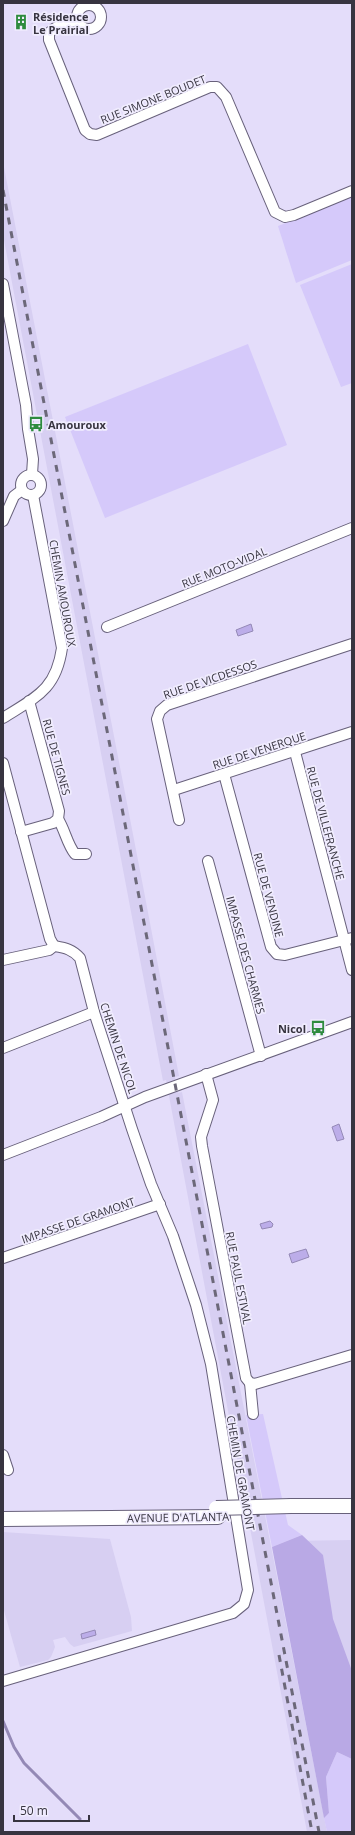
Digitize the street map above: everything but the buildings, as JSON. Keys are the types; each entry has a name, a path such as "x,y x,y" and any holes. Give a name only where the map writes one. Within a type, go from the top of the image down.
{"main road":[{"name":"AVENUE D'ATLANTA","path":"3,1519 291,1511 352,1506"},
{"name":"AVENUE D'ATLANTA","path":"3,1509 217,1512"},
{"name":"AVENUE D'ATLANTA","path":"291,1511 352,1515"}],"street":[{"path":"102,6 101,17 96,27 89,30 81,27 77,20 78,12 84,7 102,6"},
{"name":"RUE SIMONE BOUDET","path":"77,20 53,29 49,33 49,40 85,130 90,134 97,135 210,87 217,87 226,97 274,212 285,217 294,215 352,191"},
{"path":"3,284 26,405 33,459 32,474"},
{"path":"32,474 40,479 42,484 40,490 33,495 26,494 20,485 26,475 32,474"},
{"path":"3,521 14,496 22,490"},
{"name":"CHEMIN AMOUROUX","path":"3,718 47,688 53,679 61,659 62,648 33,495"},
{"name":"RUE MOTO-VIDAL","path":"107,627 351,531"},
{"name":"RUE DE VICDESSOS","path":"179,820 174,790 157,719 160,711 167,705 352,644"},
{"name":"RUE DE TIGNES","path":"29,701 59,811 58,819 63,827 71,850 75,854 86,854"},
{"name":"RUE DE VENERQUE","path":"174,790 295,752 352,732"},
{"name":"RUE DE VILLEFRANCHE","path":"295,752 348,939 352,970"},
{"path":"3,763 50,939 54,946 49,950 3,960"},
{"name":"RUE DE VENDINE","path":"224,774 271,947 277,954 285,955 348,939"},
{"path":"21,832 53,823 58,819"},
{"name":"IMPASSE DES CHARMES","path":"208,861 261,1056"},
{"name":"CHEMIN DE NICOL","path":"54,946 69,949 75,952 80,958 94,1012 125,1107 145,1096 261,1056 352,1022"},
{"path":"3,1048 94,1012"},
{"name":"RUE PAUL ESTIVAL","path":"206,1074 213,1100 201,1137 202,1146 246,1378 250,1383 253,1414"},
{"path":"3,1155 125,1107"},
{"name":"CHEMIN DE GRAMONT","path":"3,1681 232,1613 241,1607 247,1594 247,1583 205,1338 186,1273 144,1166 125,1107"},
{"name":"IMPASSE DE GRAMONT","path":"3,1258 160,1204"},
{"path":"250,1383 255,1384 352,1356"},
{"path":"3,1456 8,1470"}],"shaded area":[{"path":"3,162 179,1076 175,1077 178,1093 182,1092 327,1832 307,1832 166,1080 163,1081 3,235"},
{"path":"352,197 352,260 296,283 278,226"},
{"path":"352,264 352,383 341,387 300,285"},
{"path":"248,344 287,445 105,518 65,417"},
{"path":"251,624 253,631 238,636 236,630"},
{"path":"339,1124 344,1139 337,1141 332,1127"},
{"path":"270,1221 273,1224 272,1227 262,1229 260,1224"},
{"path":"306,1249 309,1257 292,1263 289,1254"},
{"path":"263,1414 288,1525 302,1535 272,1547 246,1415"},
{"path":"3,1532 110,1539 131,1617 132,1631 74,1647 65,1637 53,1640 55,1647 51,1657 48,1660 20,1667 3,1607"},
{"path":"302,1535 323,1555 333,1619 352,1671 352,1759 337,1752 326,1777 329,1813 324,1818 272,1547"},
{"path":"352,1540 352,1678 288,1541"},
{"path":"95,1630 96,1635 82,1639 81,1634"},
{"path":"337,1752 352,1759 352,1832 327,1832 324,1818 329,1813 326,1777"}],"waterway":[{"path":"3,1721 14,1747 24,1763 80,1819"}],"railway":[{"path":"3,190 319,1832"},
{"path":"279,1655 312,1832"}],"place":[{"name":"Résidence Le Prairial","path":"21,22"},
{"name":"Amouroux","path":"36,424"},
{"name":"Nicol","path":"318,1028"}]}
